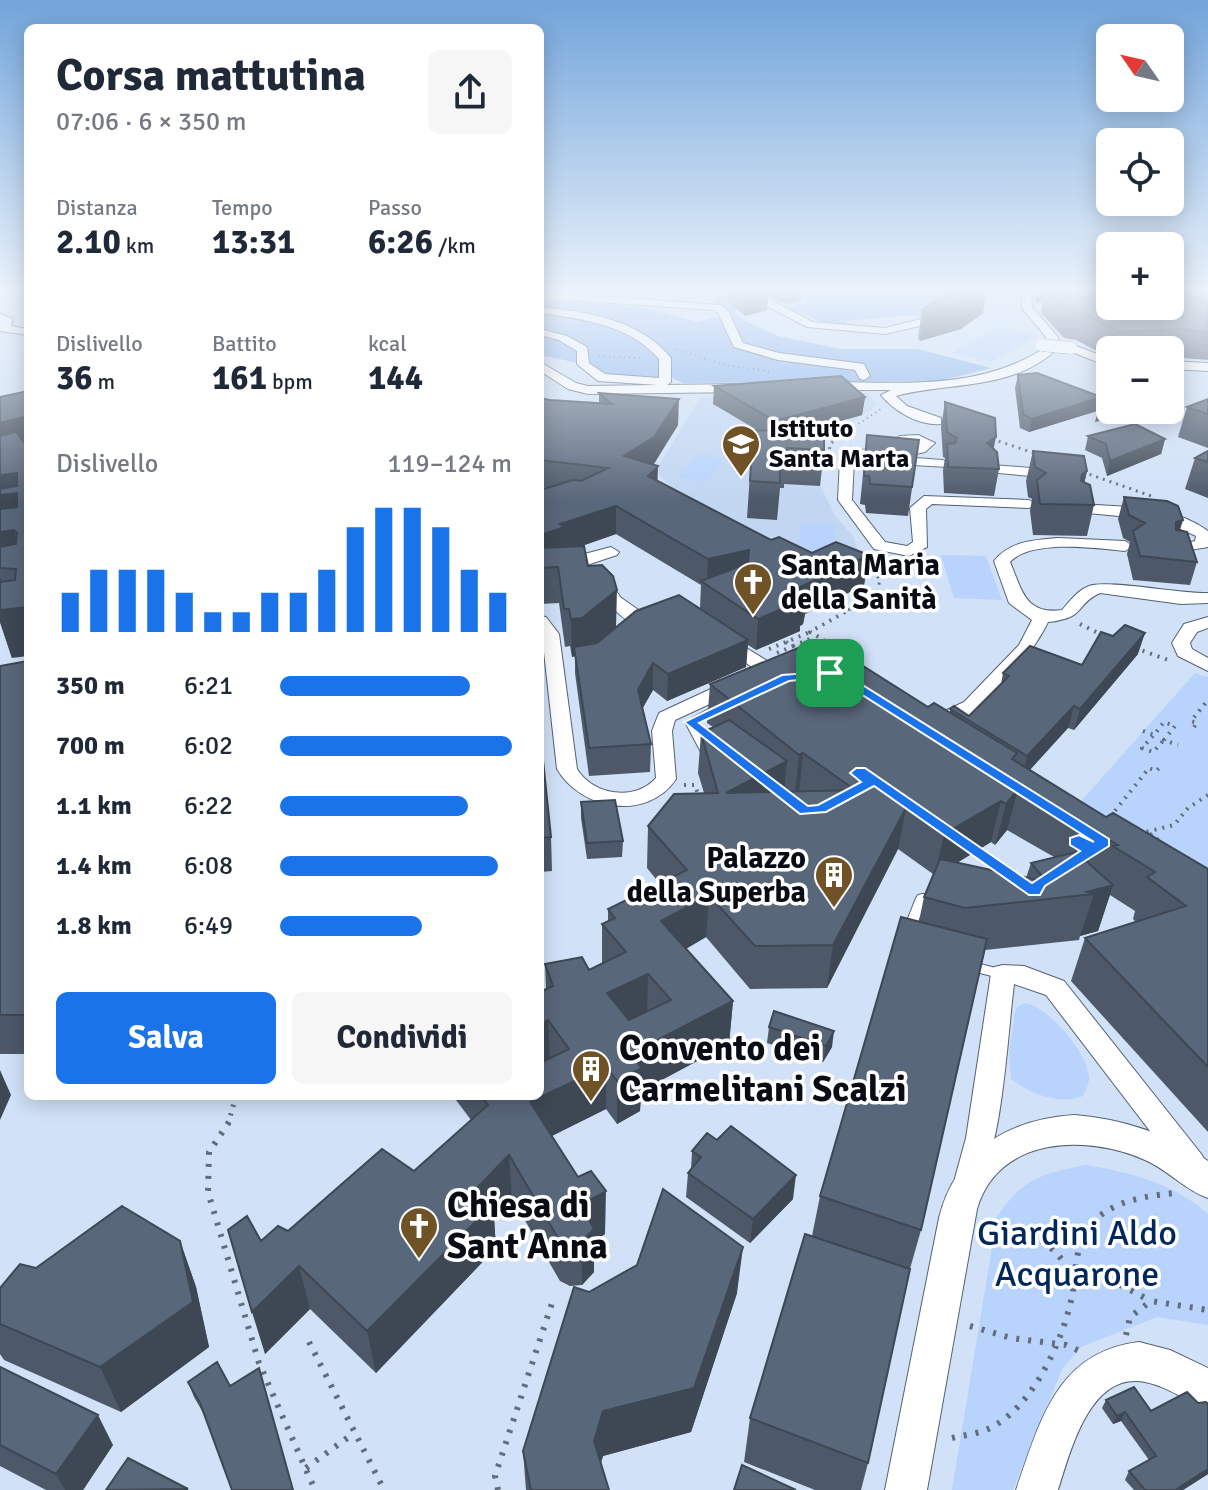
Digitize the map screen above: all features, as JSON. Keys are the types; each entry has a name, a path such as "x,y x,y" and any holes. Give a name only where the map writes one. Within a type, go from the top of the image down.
{"street":[{"path":"584,362 602,378 662,386"},
{"path":"637,404 662,386 665,362"},
{"path":"824,362 860,367 864,376"},
{"path":"1002,374 1019,362"},
{"path":"811,386 959,384 1022,369 1033,362"},
{"path":"1184,366 1208,367"},
{"path":"544,368 579,388 753,388"},
{"path":"888,406 887,395 891,391 947,390 959,384"},
{"path":"870,390 888,406 936,421"},
{"path":"847,458 856,454 909,452 928,443 918,439 900,440"},
{"path":"847,458 943,464"},
{"path":"847,458 845,500 867,525 876,543 887,549 909,551 921,544 918,508 929,499 1029,504"},
{"path":"992,469 1031,472"},
{"path":"1082,509 1169,517 1183,520 1204,535 1202,544 1178,550"},
{"path":"1125,546 1057,543 1016,549 1005,555 1002,561 1018,603 1042,618 1067,615 1087,593 1098,588 1181,599 1208,598"},
{"path":"611,552 583,559 578,566 602,581 613,600 643,622"},
{"path":"950,746 923,728 971,706 1027,647 1042,618"},
{"path":"1208,622 1187,631 1181,646 1189,655 1208,665"},
{"path":"544,626 564,667 571,778 585,791 620,798 643,796 666,782 662,731 666,717 777,669"},
{"path":"714,633 777,669"},
{"path":"906,1490 938,1314 980,1138 1003,974 1024,975 1055,988 1198,1184"},
{"path":"965,1191 980,1170 1010,1145 1054,1130 1080,1129 1111,1134 1160,1152 1198,1184"},
{"path":"1037,1490 1051,1448 1079,1389 1093,1373 1135,1359 1175,1371 1208,1390"}],"lane":[{"path":"690,722 726,703"},
{"path":"690,722 713,740"},
{"path":"690,722 702,750 712,759"},
{"path":"903,948 922,898 945,900"},
{"path":"960,963 1003,974"}],"path":[{"path":"829,460 830,444 845,435 859,418 888,406"},
{"path":"982,436 1048,457"},
{"path":"1076,469 1125,489 1162,499"},
{"path":"769,649 810,632 876,594 880,581 864,548"},
{"path":"1083,627 1107,637"},
{"path":"810,632 858,660 857,668 851,671"},
{"path":"810,639 814,642 777,669 793,646 810,639"},
{"path":"786,642 793,646"},
{"path":"1129,645 1174,662"},
{"path":"1194,727 1197,723 1191,721 1208,700"},
{"path":"1164,722 1175,726 1164,740 1153,752 1142,748 1164,722"},
{"path":"1143,731 1154,735"},
{"path":"1164,740 1178,745"},
{"path":"1113,823 1110,815 1149,768 1156,771 1161,766"},
{"path":"681,785 695,785 701,804"},
{"path":"1171,847 1146,832 1174,825 1188,808 1208,795"},
{"path":"968,843 1019,885"},
{"path":"235,1100 231,1119 209,1152 208,1192 259,1363 315,1490"},
{"path":"952,1438 990,1428 1022,1402 1070,1306 1082,1238 1103,1214 1134,1197 1198,1184"},
{"path":"984,1244 1002,1233 1023,1231 1053,1248 1074,1277"},
{"path":"1074,1277 1111,1278 1136,1288 1151,1301 1208,1310"},
{"path":"498,1490 495,1476 553,1300"},
{"path":"1135,1359 1126,1335 1130,1317 1151,1301"},
{"path":"970,1326 1011,1338 1054,1343"},
{"path":"309,1342 381,1484"},
{"path":"306,1468 354,1433"}],"shaded area":[{"path":"574,362 966,362 991,368 939,381 683,383 672,378 606,375"},
{"name":"Istituto Santa Marta","path":"864,388 877,405 822,442 820,485 835,516 853,536 866,572 812,565 684,501 653,468 659,465 700,398"}],"green space":[{"path":"698,454 724,459 705,483 679,477"},
{"path":"800,523 835,525 834,563 797,559"},
{"path":"941,555 986,556 1002,600 954,598"},
{"path":"1195,673 1208,677 1208,902 1076,807"},
{"path":"1025,1003 1056,1022 1075,1044 1089,1078 1083,1096 1055,1099 1027,1089 1011,1079 1009,1052 1015,1013 1017,1007"},
{"name":"Giardini Aldo Acquarone","path":"1087,1165 1136,1176 1166,1187 1208,1214 1208,1325 1157,1317 1081,1347 1062,1369 1013,1490 952,1490 997,1217 1016,1194 1035,1179"}],"building":[{"path":"1037,373 1096,395 1096,399 1032,419 1023,414 1018,375"},
{"path":"841,376 865,397 775,421 714,386"},
{"path":"24,392 24,417 0,423 0,397"},
{"path":"599,393 679,399 654,437 624,456 658,466 648,476 771,540 779,537 812,553 836,542 869,555 798,588 807,594 799,597 803,600 758,619 701,581 748,563 749,550 708,559 616,506 560,524 565,527 544,534 544,489 573,480 581,481 608,468 544,460 544,399 612,404"},
{"path":"1208,399 1208,414 1187,407"},
{"path":"945,402 995,418 996,437 987,443 997,452 999,469 948,467 947,444 955,443 957,438 947,432"},
{"path":"1135,424 1165,439 1110,461 1106,444 1088,436"},
{"path":"753,430 824,433 824,450 787,448 787,452 780,452 780,483 750,481"},
{"path":"16,432 24,442 24,607 0,610 0,582 15,580 16,569 0,568 0,547 16,544 17,533 14,530 0,532 0,509 17,507 17,493 0,495 0,489 17,486 17,473 0,475 0,436"},
{"path":"867,435 919,440 912,487 870,484 869,476 864,476"},
{"path":"1033,451 1084,456 1087,471 1082,474 1081,481 1090,485 1094,505 1040,504 1037,480 1046,473 1035,467"},
{"path":"1208,451 1208,462 1195,458"},
{"path":"1124,497 1167,501 1178,506 1183,520 1176,522 1176,530 1187,532 1197,562 1140,556 1133,531 1145,523 1129,515"},
{"path":"584,546 588,566 602,565 613,576 617,590 582,618 571,619 569,609 564,609 558,567 544,568 544,548"},
{"path":"679,595 748,640 668,674 653,663 638,690 651,744 589,748 574,647 597,643 636,611"},
{"path":"1125,625 1145,633 1080,709 1074,706 1027,756 950,709 954,706 969,716 1009,676 1003,673 1030,646 1082,665 1101,632 1113,636"},
{"path":"803,646 833,647 928,707 934,703 1017,753 1012,759 1106,817 1113,813 1208,869 1208,1067 1085,938 1186,906 1147,877 1155,872 1113,846 1118,845 1018,789 1006,804 1001,801 944,834 906,808 833,945 755,946 709,895 661,921 733,1001 630,1054 642,1068 617,1081 606,1066 544,1095 544,1061 569,1049 548,1020 544,1022 544,990 553,986 545,964 582,957 589,970 626,952 602,924 615,918 608,909 687,870 648,826 674,794 718,793 701,733 729,720 787,761 726,793 855,790 803,753 799,755 710,684","holes":["648,974 671,1000 629,1020 607,993"]},
{"path":"24,662 24,1015 0,1015 0,666"},
{"path":"544,770 551,837 544,838"},
{"path":"615,800 623,841 587,843 581,802"},
{"path":"1076,852 1113,885 1087,892 1094,894 965,908 924,897 940,859 1047,882 1031,863"},
{"path":"901,917 987,939 921,1230 820,1196"},
{"path":"774,1011 834,1031 826,1046 769,1027"},
{"path":"484,1100 534,1100 530,1102 578,1177 591,1171 606,1191 581,1205 594,1229 581,1242 569,1243 558,1238 509,1155 475,1190 492,1205 367,1331 299,1266 252,1312 228,1230 247,1216 261,1241 278,1226 288,1231 382,1149 414,1171 488,1105"},
{"path":"731,1126 796,1175 753,1219 688,1173 701,1157 692,1151 707,1133 717,1140"},
{"path":"663,1189 743,1247 694,1388 603,1411 594,1441 609,1490 531,1490 523,1451 574,1287 589,1292 637,1265"},
{"path":"122,1206 180,1241 193,1302 100,1367 0,1324 0,1288 20,1264 36,1268"},
{"path":"805,1234 910,1269 868,1463 750,1418"},
{"path":"217,1362 230,1386 259,1368 293,1490 232,1490 200,1403 188,1382"},
{"path":"0,1367 98,1415 56,1474 0,1445"},
{"path":"1134,1387 1151,1411 1187,1392 1198,1403 1208,1404 1208,1469 1175,1490 1145,1490 1129,1471 1156,1456 1125,1412 1117,1416 1106,1400"},
{"path":"128,1458 188,1489 106,1490"},
{"path":"742,1465 796,1490 734,1490"}],"place":[{"name":"Istituto Santa Marta","path":"741,478"},
{"name":"Santa Maria della Sanità","path":"753,616"},
{"name":"Palazzo della Superba","path":"834,909"},
{"name":"Convento dei Carmelitani Scalzi","path":"591,1103"},
{"name":"Chiesa di Sant'Anna","path":"419,1260"}],"route":[{"path":"830,673 852,683 1104,842 1094,849 1079,839 1075,842 1090,852 1035,886 1034,892 956,834 861,771 856,773 871,783 821,809 805,811 690,722 768,684 786,678 830,673"}]}
